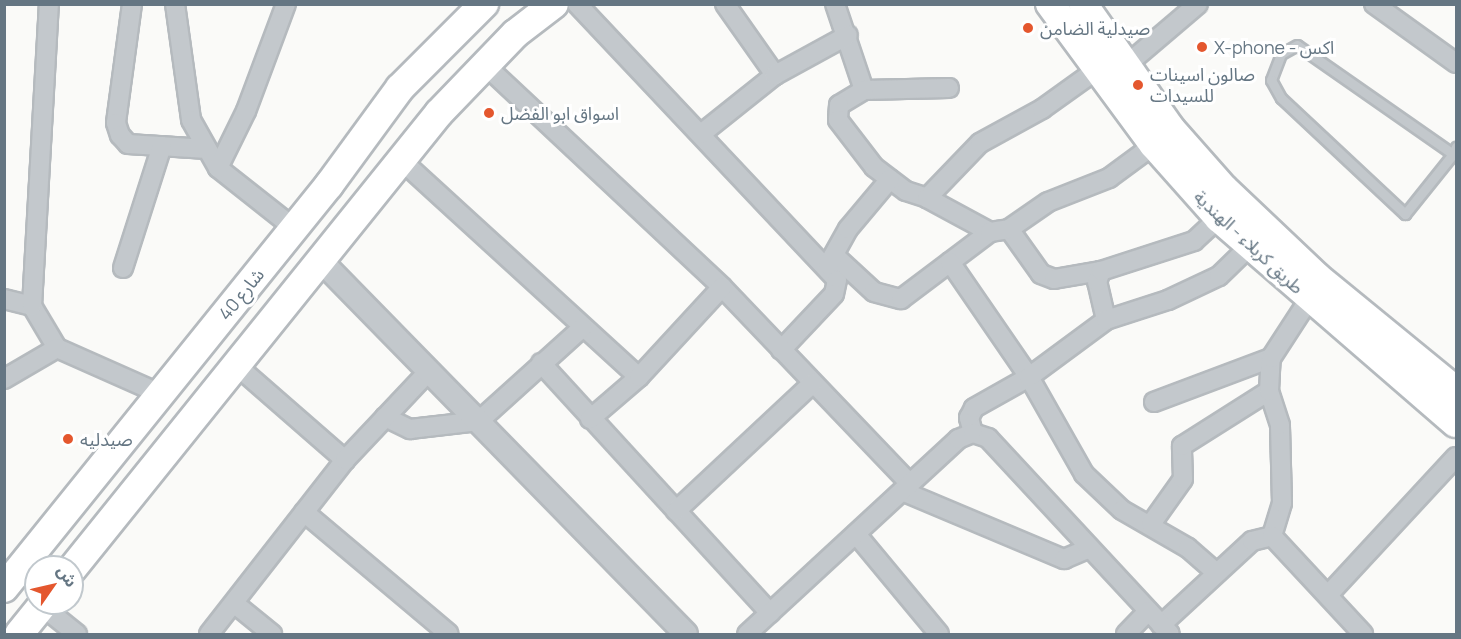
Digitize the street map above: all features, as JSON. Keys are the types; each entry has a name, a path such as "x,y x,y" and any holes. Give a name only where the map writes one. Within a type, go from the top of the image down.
{"main road":[{"path":"83,555 401,160 515,34 554,4"},
{"name":"طريق كربلاء - الهندية","path":"1050,4 1095,70 1154,145 1219,218 1456,423"},
{"path":"1083,4 1124,67 1224,189 1318,278 1456,391"},
{"name":"شارع 40","path":"4,588 294,228 400,88 478,6"},
{"path":"19,634 35,615"}],"street":[{"path":"49,4 32,306 57,348 161,394"},
{"path":"132,4 116,123 128,144 207,149"},
{"path":"175,4 191,120 218,168 294,228"},
{"path":"218,168 246,111 286,4"},
{"path":"577,4 701,134 830,262 874,292 901,300 990,232 1009,230 1048,202 1109,178 1154,145"},
{"path":"725,4 775,75"},
{"path":"835,4 848,35 864,90"},
{"path":"1124,67 1198,4"},
{"path":"1374,4 1456,63"},
{"path":"701,134 775,75 848,35"},
{"path":"485,65 722,287 813,383 906,488 1064,559 1090,548"},
{"path":"927,198 980,143 1042,109 1095,70"},
{"path":"949,88 864,90 839,105 838,120 853,143 890,179 990,232"},
{"path":"123,268 162,146"},
{"path":"401,160 582,328 639,377"},
{"path":"781,350 834,294 837,280 830,262 848,229 890,179"},
{"path":"1009,230 1041,274 1054,279 1101,271 1194,241 1219,218"},
{"path":"973,433 969,418 974,408 1029,377 1106,320 1168,300 1219,276 1250,246"},
{"path":"320,260 686,634"},
{"path":"950,262 1029,377 1084,474 1122,510 1151,524 1217,573"},
{"path":"1101,271 1097,282 1106,320"},
{"path":"590,419 639,377 722,287"},
{"path":"4,298 32,306"},
{"path":"1272,536 1282,503 1280,425 1269,391 1270,358 1310,298"},
{"path":"385,417 410,429 479,421 582,328"},
{"path":"4,379 57,348"},
{"path":"1154,402 1270,358"},
{"path":"541,363 770,613"},
{"path":"236,365 345,460"},
{"path":"209,634 235,604 345,460 429,371"},
{"path":"676,511 813,383"},
{"path":"1151,524 1183,478 1182,446 1269,391"},
{"path":"747,634 958,440 973,433 988,438 1165,629 1217,573 1252,541 1272,536"},
{"path":"1328,595 1456,457"},
{"path":"304,512 449,634"},
{"path":"856,534 939,634"},
{"path":"1272,536 1363,634"},
{"path":"235,604 272,634"},
{"path":"1126,634 1148,611"},
{"path":"55,615 77,634"}],"lane":[{"path":"1297,45 1455,151 1405,214 1281,98 1271,80 1281,54 1297,45"}],"place":[{"name":"صيدلية الضامن","path":"1028,28"},
{"name":"X-phone - اكس","path":"1202,47"},
{"name":"صالون اسينات للسيدات","path":"1138,85"},
{"name":"اسواق ابو الفضل","path":"489,113"},
{"name":"صيدليه","path":"68,439"}]}
